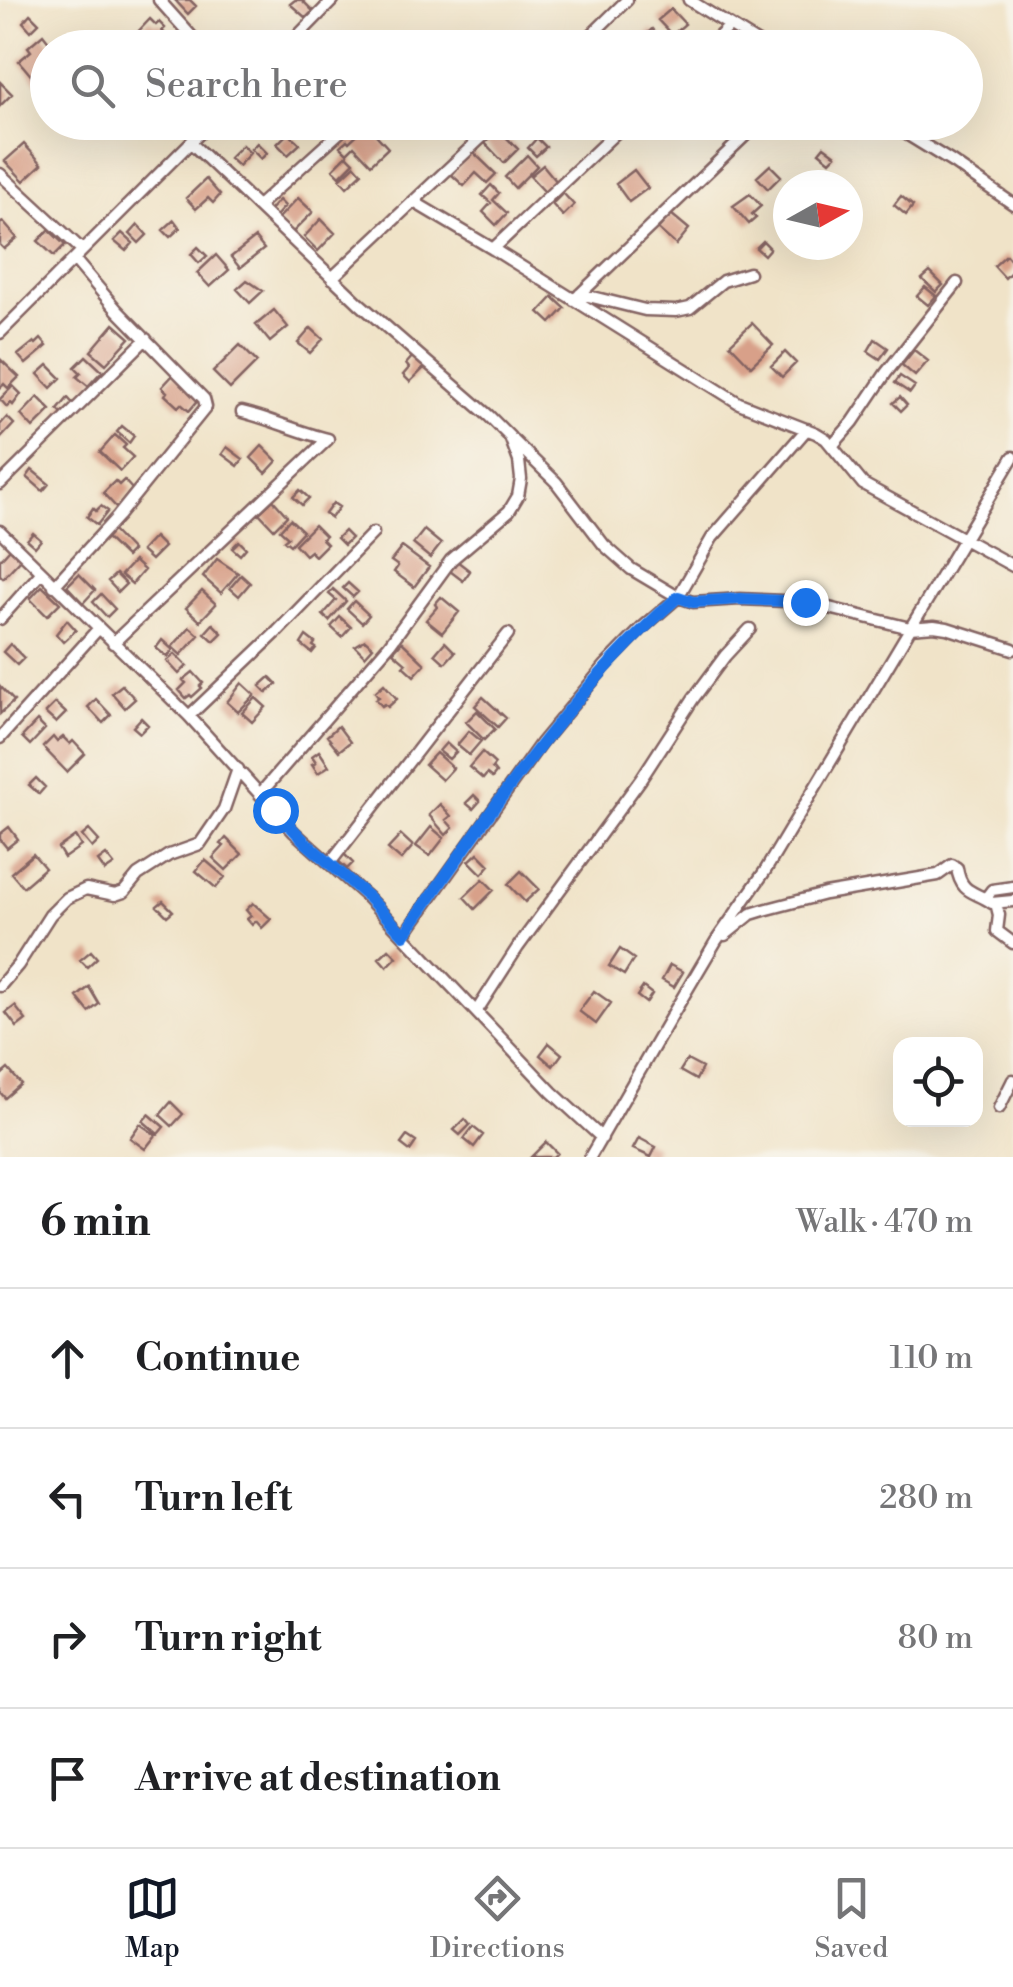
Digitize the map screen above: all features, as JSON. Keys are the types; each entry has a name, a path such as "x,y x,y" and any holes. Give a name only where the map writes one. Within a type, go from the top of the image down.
{"street":[{"path":"159,0 186,30"},
{"path":"304,30 333,0"},
{"path":"596,30 626,0"},
{"path":"689,0 737,30"},
{"path":"726,30 730,26"},
{"path":"0,333 194,140"},
{"path":"258,206 331,140"},
{"path":"332,278 479,140"},
{"path":"493,249 608,140"},
{"path":"577,297 741,140"},
{"path":"916,140 1013,204"},
{"path":"191,143 360,304 490,416 556,482 604,546 630,569 693,602 805,602 910,628 948,628 1013,649"},
{"path":"0,174 78,254 117,310 204,399 206,409 54,586"},
{"path":"414,202 577,297 739,403 826,439 863,484 1013,566"},
{"path":"577,297 645,310 676,311 690,308 723,281 749,274"},
{"path":"832,446 957,283"},
{"path":"0,484 146,339"},
{"path":"112,643 328,439 242,412"},
{"path":"404,935 541,743 605,666 678,597 712,538 807,429"},
{"path":"260,794 390,645 450,560 509,512 518,496 521,478 510,437"},
{"path":"590,1157 670,1017 765,870 1013,457"},
{"path":"0,531 189,716 294,832 404,935 552,1092 602,1138"},
{"path":"189,716 373,533"},
{"path":"0,619 41,573"},
{"path":"0,738 99,628"},
{"path":"476,1012 693,699 750,629"},
{"path":"330,863 508,634"},
{"path":"0,986 50,915 67,898 86,889 124,892 138,876 169,855 200,844 224,809 238,769"},
{"path":"716,942 751,914 824,894 938,875 952,865 973,895 1013,901"},
{"path":"1013,887 992,890 991,900 999,915 997,931 1013,944"},
{"path":"999,1108 1013,1080"}],"building":[{"path":"175,0 190,0 196,6 188,14"},
{"path":"302,0 313,11 306,18 290,4"},
{"path":"671,9 685,24 678,30 667,30 658,20"},
{"path":"30,14 39,23 30,30 23,22"},
{"path":"150,19 165,28 163,30 140,30"},
{"path":"30,52 30,74 19,61"},
{"path":"0,82 12,94 0,106"},
{"path":"281,140 296,140 300,144 288,155 277,144"},
{"path":"381,140 388,148 371,164 354,146 347,153 340,146"},
{"path":"509,140 518,149 504,163 485,143"},
{"path":"535,140 546,147 536,156 528,148"},
{"path":"257,143 267,153 261,159 251,149"},
{"path":"24,144 42,164 24,181 5,161"},
{"path":"242,145 250,153 238,166 229,158"},
{"path":"824,146 836,155 830,161 819,152"},
{"path":"471,150 496,174 487,183 476,173 464,186 452,175"},
{"path":"347,155 354,162 340,176 333,169"},
{"path":"527,155 537,166 515,188 505,177"},
{"path":"355,165 362,173 347,187 340,179"},
{"path":"543,165 557,182 545,192 530,176"},
{"path":"770,165 775,170 768,189 757,177"},
{"path":"634,170 648,188 629,202 616,184"},
{"path":"206,179 220,195 213,203 208,198 196,209 186,198"},
{"path":"491,185 499,193 493,200 507,213 496,225 483,212 491,203 482,195"},
{"path":"563,193 574,205 563,216 552,204"},
{"path":"750,194 761,206 752,214 756,218 749,224 733,206"},
{"path":"901,196 913,206 906,215 894,205"},
{"path":"298,198 313,212 292,233 278,219"},
{"path":"279,200 285,206 276,216 270,210"},
{"path":"671,214 689,229 676,245 658,229"},
{"path":"321,219 335,233 318,251 304,237"},
{"path":"174,220 180,228 170,237 163,230"},
{"path":"3,222 17,238 4,249 0,245"},
{"path":"138,225 147,235 139,243 130,234"},
{"path":"49,230 65,245 54,256 38,241"},
{"path":"122,233 133,243 126,251 114,241"},
{"path":"255,238 264,249 240,268 231,257"},
{"path":"763,241 770,248 764,255 756,248"},
{"path":"198,247 207,256 199,263 191,254"},
{"path":"216,255 229,270 210,287 197,273"},
{"path":"1006,255 1013,270 1005,278 994,266"},
{"path":"930,272 943,285 936,292 922,279"},
{"path":"247,280 263,291 250,303 237,289"},
{"path":"925,287 936,296 928,305 917,296"},
{"path":"553,297 565,308 551,323 539,312"},
{"path":"274,310 288,327 270,342 256,325"},
{"path":"752,323 773,345 751,366 730,344"},
{"path":"114,324 130,338 106,364 91,351"},
{"path":"311,328 323,339 310,353 298,343"},
{"path":"41,339 47,346 26,364 18,355"},
{"path":"875,339 888,348 880,359 868,351"},
{"path":"240,345 257,362 230,389 213,372"},
{"path":"914,350 928,361 915,376 902,365"},
{"path":"785,352 796,363 782,377 771,366"},
{"path":"86,356 102,371 88,386 77,377 81,373 75,367"},
{"path":"413,356 425,367 410,382 403,375"},
{"path":"0,359 19,377 8,388 4,384 0,388"},
{"path":"48,365 61,378 51,388 38,374"},
{"path":"174,374 200,398 189,411 165,395 162,387"},
{"path":"900,376 915,386 910,393 895,383"},
{"path":"13,386 21,394 7,407 0,399"},
{"path":"38,397 51,410 33,428 21,415"},
{"path":"900,397 907,405 901,411 893,403"},
{"path":"68,398 76,407 65,417 58,410"},
{"path":"7,417 14,424 0,439 0,425"},
{"path":"122,426 134,436 129,443 117,432"},
{"path":"115,435 133,457 120,471 100,452"},
{"path":"262,446 277,461 266,473 251,458"},
{"path":"227,447 243,459 238,466 222,454"},
{"path":"32,470 49,484 43,491 27,477"},
{"path":"124,480 132,489 117,508 103,493 115,481 119,485"},
{"path":"300,490 309,498 302,505 293,497"},
{"path":"273,500 287,516 274,529 259,513"},
{"path":"333,503 339,507 331,518 325,514"},
{"path":"101,506 108,511 97,525 87,517 93,508 96,511"},
{"path":"290,519 303,531 290,545 280,530"},
{"path":"314,525 327,544 315,556 310,551 305,555 295,544"},
{"path":"110,528 132,551 126,557 103,535"},
{"path":"424,530 441,544 430,558 413,544"},
{"path":"344,531 351,538 344,545 337,538"},
{"path":"33,533 41,540 35,547 27,540"},
{"path":"154,537 164,547 151,560 141,551"},
{"path":"239,541 246,548 240,555 232,548"},
{"path":"402,547 429,567 414,587 394,572 398,566 391,561"},
{"path":"10,549 21,559 3,578 0,560"},
{"path":"217,559 238,573 221,593 203,577"},
{"path":"134,561 144,570 132,584 121,575"},
{"path":"457,561 470,571 463,581 450,571"},
{"path":"79,574 95,590 83,603 67,586"},
{"path":"116,574 126,584 118,592 108,581"},
{"path":"241,575 250,583 239,596 230,588"},
{"path":"348,583 358,592 353,597 343,588"},
{"path":"42,586 60,603 47,616 30,599"},
{"path":"333,589 346,601 329,621 323,615 336,600 329,594"},
{"path":"202,591 216,604 200,621 186,608"},
{"path":"101,594 115,609 107,617 93,602"},
{"path":"441,597 459,612 442,633 426,620"},
{"path":"354,601 369,615 362,623 347,609"},
{"path":"340,617 351,627 342,637 331,627"},
{"path":"67,620 76,630 63,642 56,634"},
{"path":"213,624 222,633 214,641 205,633"},
{"path":"190,627 199,635 181,655 172,647"},
{"path":"306,636 315,643 312,653 301,644"},
{"path":"162,640 173,650 167,657 156,648"},
{"path":"365,640 373,647 365,656 355,646"},
{"path":"402,642 425,664 414,676 393,652"},
{"path":"445,642 455,652 445,663 435,654"},
{"path":"10,644 24,658 17,665 3,652"},
{"path":"175,654 187,666 179,674 167,661"},
{"path":"193,672 203,683 202,688 186,698 179,690"},
{"path":"270,677 277,684 267,693 260,686"},
{"path":"242,683 255,695 238,712 227,702"},
{"path":"384,684 397,699 388,707 376,699 379,697 375,692"},
{"path":"122,685 135,699 125,708 112,693"},
{"path":"0,686 14,701 0,714"},
{"path":"483,697 506,718 498,727 475,706"},
{"path":"256,698 266,707 252,722 242,713"},
{"path":"96,699 111,715 103,723 88,707"},
{"path":"55,703 66,713 56,723 45,713"},
{"path":"477,711 495,729 484,740 466,722"},
{"path":"141,718 148,725 140,733 133,727"},
{"path":"37,721 45,729 30,745 22,737"},
{"path":"338,726 350,742 339,751 327,736"},
{"path":"469,731 481,741 469,755 457,745"},
{"path":"53,737 57,742 63,737 70,744 73,741 85,754 67,772 43,747"},
{"path":"446,743 456,752 449,759 439,751"},
{"path":"319,751 329,766 318,773 312,756"},
{"path":"482,752 495,764 492,778 487,774 483,779 469,767"},
{"path":"436,753 453,768 442,780 425,765"},
{"path":"36,778 45,787 39,794 29,785"},
{"path":"474,795 480,801 473,809 466,803"},
{"path":"440,804 451,816 446,820 453,828 446,835 429,815"},
{"path":"9,827 18,839 7,848 0,834"},
{"path":"431,827 444,838 430,856 416,846"},
{"path":"89,830 99,841 92,848 82,836"},
{"path":"401,835 413,846 401,860 388,849"},
{"path":"75,836 81,846 64,858 58,848"},
{"path":"226,838 242,854 226,870 213,858"},
{"path":"343,853 353,863 347,869 337,860"},
{"path":"478,853 490,865 482,874 469,861"},
{"path":"33,854 45,868 23,887 11,873"},
{"path":"106,855 114,865 105,871 98,861"},
{"path":"205,860 225,877 216,888 196,871"},
{"path":"521,871 539,889 525,902 508,884"},
{"path":"483,879 494,890 475,909 464,897"},
{"path":"163,901 173,911 167,916 157,906"},
{"path":"253,903 271,919 262,928 247,919 251,916 246,910"},
{"path":"389,949 397,957 387,967 379,958"},
{"path":"620,949 634,959 624,975 609,966"},
{"path":"91,951 97,958 87,967 80,960"},
{"path":"670,965 683,972 674,987 662,980"},
{"path":"89,987 99,1004 89,1012 77,997"},
{"path":"643,987 652,994 646,1003 637,996"},
{"path":"594,991 611,1003 596,1024 579,1011"},
{"path":"15,1006 26,1020 17,1027 6,1013"},
{"path":"549,1043 562,1054 553,1066 540,1055"},
{"path":"687,1060 702,1068 696,1080 680,1071"},
{"path":"8,1069 21,1084 5,1098 0,1092 0,1076"},
{"path":"171,1102 183,1114 172,1126 160,1115"},
{"path":"149,1114 164,1127 158,1134 143,1121"},
{"path":"465,1119 470,1125 460,1135 454,1130"},
{"path":"140,1124 156,1135 145,1149 130,1138"},
{"path":"473,1127 483,1135 474,1147 464,1139"},
{"path":"407,1136 416,1142 410,1151 401,1144"},
{"path":"639,1138 656,1147 651,1157 633,1149"},
{"path":"546,1142 557,1153 553,1157 531,1157"}],"route":[{"path":"275,810 404,935 541,743 605,666 678,597 693,602 805,602"}]}
